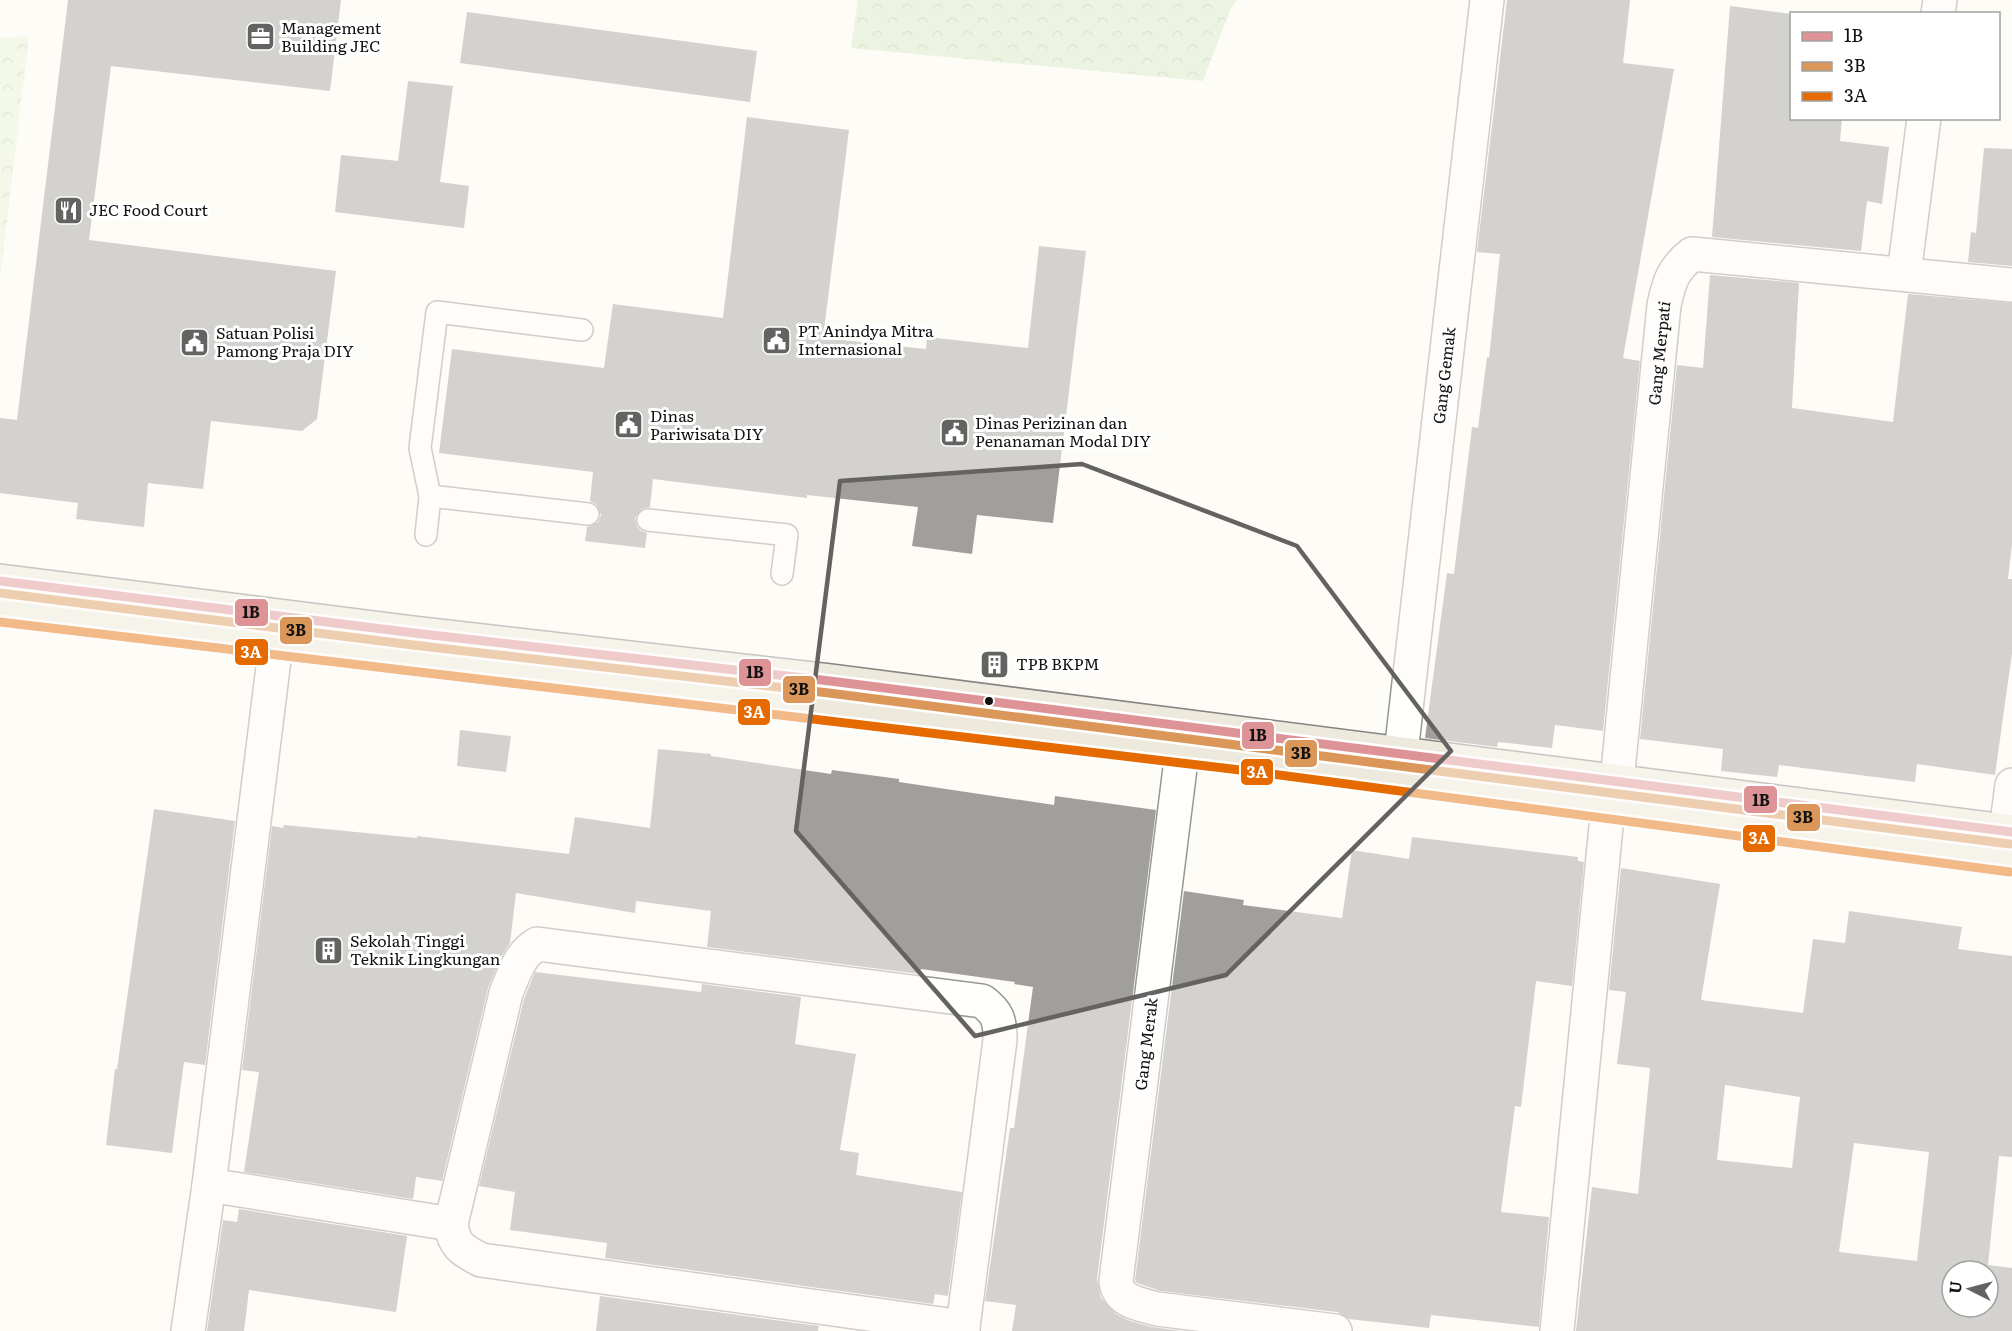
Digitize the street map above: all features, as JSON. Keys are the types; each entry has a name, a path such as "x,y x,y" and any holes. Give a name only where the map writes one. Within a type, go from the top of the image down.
{"main road":[{"path":"0,581 403,632 830,681 1401,753 1613,794"},
{"path":"0,610 826,707 1182,752 1613,794 2010,841"}],"street":[{"name":"Gang Gemak","path":"1401,753 1486,0"},
{"path":"1904,274 1924,120"},
{"name":"Gang Merpati","path":"1613,794 1664,305 1669,280 1681,263 1692,254 2012,285"},
{"path":"188,1331 209,1185 276,643"},
{"name":"Gang Merak","path":"1182,752 1116,1281 1117,1289 1130,1301 1157,1309 1325,1330"},
{"path":"2010,841 2012,785"},
{"path":"1557,1331 1613,794"},
{"path":"537,944 982,1001 994,1010 1000,1025 1000,1040 963,1329 481,1260 463,1251 453,1238 451,1224 506,993 519,961 529,949 537,944"},
{"path":"209,1185 451,1224"}],"lane":[{"path":"426,535 430,496 420,448 437,312 582,330"},
{"path":"430,496 588,514"},
{"path":"648,520 787,535 782,574"}],"highlighted area":[{"path":"1082,464 1297,546 1451,751 1226,975 975,1036 796,831 840,481"}],"green space":[{"path":"858,0 1237,0 1230,10 1203,81 851,48"},
{"path":"29,36 0,279 0,38"}],"building":[{"path":"68,0 341,0 330,91 111,66 89,240 336,271 317,419 302,431 211,421 203,489 148,483 144,527 76,519 78,503 0,493 0,418 17,420"},
{"path":"1507,0 1630,0 1623,63 1674,69 1623,358 1640,361 1603,731 1555,725 1552,748 1498,742 1497,747 1425,738 1447,573 1454,574 1472,427 1478,428 1487,357 1489,358 1500,254 1477,252"},
{"path":"1730,6 1790,14 1790,120 1842,120 1840,141 1889,147 1882,204 1867,201 1861,251 1712,237"},
{"path":"467,12 757,51 750,102 460,63"},
{"path":"408,81 453,86 440,182 469,186 464,228 335,212 341,155 398,161"},
{"path":"747,117 849,130 823,338 926,349 927,337 1028,348 1039,246 1086,251 1053,523 977,515 972,554 912,546 918,507 807,495 807,498 653,479 650,507 642,509 635,518 641,531 647,533 645,548 585,541 587,527 598,522 601,515 596,504 590,501 593,472 439,453 452,349 604,368 613,304 723,318"},
{"path":"1984,148 2012,149 2012,266 1968,262 1971,232 1976,233"},
{"path":"1710,275 1799,283 1792,408 1893,422 1908,294 2012,303 2012,544 2008,579 2012,579 2012,653 1995,775 1917,764 1915,782 1779,765 1777,777 1721,771 1723,749 1640,739 1677,365 1703,368"},
{"path":"460,730 511,736 506,772 457,766"},
{"path":"658,749 711,754 711,756 831,774 832,770 899,779 899,782 1054,805 1055,796 1156,810 1097,1279 1101,1298 1116,1314 1130,1321 1152,1327 1182,1331 1012,1331 1016,1305 985,1301 1010,1128 1014,1128 1033,987 1014,984 1015,982 921,969 920,974 707,947 711,911 636,901 635,913 516,893 510,943 501,957 488,988 442,1181 416,1177 413,1199 244,1172 259,1072 242,1070 272,826 283,828 284,825 417,838 417,836 569,854 575,817 650,828"},
{"path":"154,809 235,821 205,1065 184,1062 172,1153 106,1145 115,1069 117,1069"},
{"path":"1412,837 1578,857 1578,861 1584,862 1572,986 1536,981 1521,1107 1515,1106 1501,1212 1549,1217 1539,1327 1431,1315 1429,1328 1349,1319 1337,1312 1161,1291 1137,1283 1135,1280 1184,891 1244,900 1243,905 1342,918 1352,850 1409,859"},
{"path":"1621,868 1720,884 1701,1000 1803,1013 1813,939 1845,943 1849,911 1962,927 1958,949 2012,956 2012,1157 1999,1156 1989,1259 1940,1259 1940,1319 2000,1319 2000,1266 2012,1268 2012,1331 1576,1331 1592,1187 1638,1194 1650,1068 1617,1064 1626,992 1609,990","holes":["1725,1085 1800,1097 1792,1168 1717,1160","1854,1143 1929,1152 1917,1261 1839,1252"]},
{"path":"535,972 701,992 702,984 801,997 795,1044 856,1054 840,1150 859,1153 856,1175 962,1192 948,1296 935,1294 933,1304 605,1258 607,1243 510,1230 515,1192 479,1186 524,999"},
{"path":"239,1209 407,1236 396,1312 249,1290 244,1331 207,1331 223,1220 237,1222"},
{"path":"600,1296 819,1326 818,1331 596,1331"}],"transit line":[{"name":"1B","path":"0,581 414,633 830,681 2012,832"},
{"name":"3B","path":"0,593 413,645 829,693 2010,844"},
{"name":"3A","path":"0,622 1257,772 2010,872"}],"place":[{"name":"Management Building JEC","path":"260,37"},
{"name":"JEC Food Court","path":"68,210"},
{"name":"PT Anindya Mitra Internasional","path":"777,340"},
{"name":"Satuan Polisi Pamong Praja DIY","path":"195,342"},
{"name":"Dinas Pariwisata DIY","path":"629,425"},
{"name":"Dinas Perizinan dan Penanaman Modal DIY","path":"954,432"},
{"name":"TPB BKPM","path":"995,664"},
{"name":"Sekolah Tinggi Teknik Lingkungan","path":"329,950"}]}
